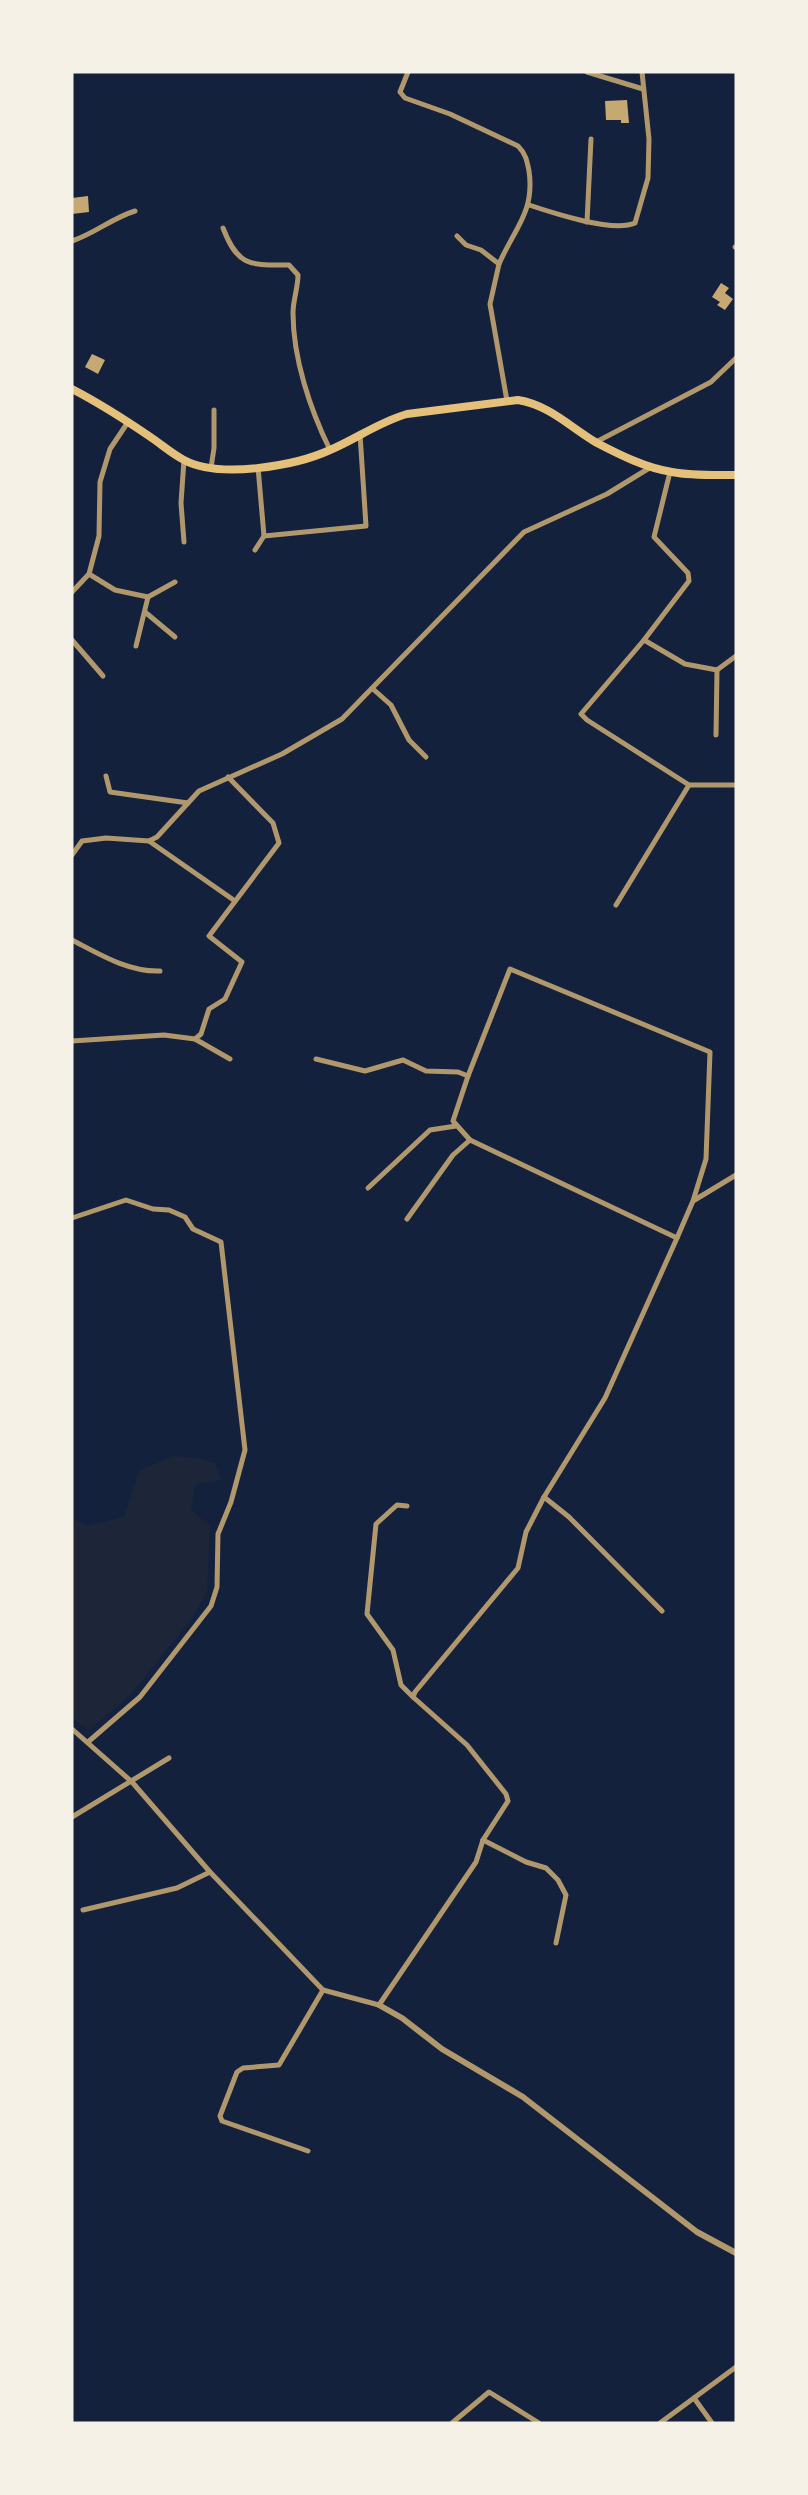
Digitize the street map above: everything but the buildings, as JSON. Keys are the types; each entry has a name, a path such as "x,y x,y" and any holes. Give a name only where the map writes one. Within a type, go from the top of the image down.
{"main road":[{"path":"72,389 102,405 184,460 211,468 284,464 330,450 390,419 407,414 507,401 534,402 596,442 651,467 670,472 736,475"}],"street":[{"path":"408,72 400,92 405,98 450,114 518,146 525,153 530,178 529,205 499,264 490,304 507,401"},
{"path":"587,72 643,89"},
{"path":"529,205 587,222 627,226 635,223 648,178 649,139 642,72"},
{"path":"587,222 591,139"},
{"path":"72,240 87,236 121,215 135,211"},
{"path":"223,228 229,243 240,258 253,263 289,265 298,275 293,311 294,336 311,401 330,450"},
{"path":"457,236 466,245 481,250 499,264"},
{"path":"596,442 711,382 736,358"},
{"path":"211,468 214,410"},
{"path":"72,592 89,574 99,536 100,482 110,449 128,422"},
{"path":"264,536 366,526 360,434"},
{"path":"184,460 181,503 184,542"},
{"path":"255,550 264,536 258,467"},
{"path":"149,841 157,836 199,791 282,754 342,719 524,532 607,494 651,467"},
{"path":"670,472 654,537 688,572 689,581 644,640 581,713 587,720 690,785 736,785"},
{"path":"89,574 115,590 148,597 175,582"},
{"path":"136,646 148,597"},
{"path":"145,612 175,638"},
{"path":"72,640 103,676"},
{"path":"644,640 685,664 717,670 736,656"},
{"path":"716,735 717,670"},
{"path":"373,689 391,705 409,740 426,757"},
{"path":"106,776 110,792 188,803"},
{"path":"195,1039 201,1034 209,1009 225,999 242,962 209,936 279,843 273,823 228,777"},
{"path":"615,905 690,785"},
{"path":"72,855 82,841 106,838 149,841 235,901"},
{"path":"72,940 143,972 160,971"},
{"path":"413,1698 415,1692 518,1568 526,1532 544,1497 605,1398 677,1238 706,1159 710,1052 510,969 468,1076 453,1121 456,1126 470,1140 677,1238"},
{"path":"72,1041 164,1035 195,1039 230,1059"},
{"path":"316,1059 365,1071 403,1060 426,1071 458,1072 468,1076"},
{"path":"368,1188 430,1130 456,1126"},
{"path":"407,1219 453,1155 470,1140"},
{"path":"693,1200 736,1175"},
{"path":"72,1218 126,1200 177,1213 185,1217 193,1229 221,1242 245,1450 231,1502 218,1534 217,1587 211,1606 140,1697 88,1742"},
{"path":"544,1497 569,1517 662,1611"},
{"path":"379,2005 476,1862 482,1840 508,1801 506,1794 467,1745 401,1685 393,1650 367,1614 376,1524 397,1505 407,1506"},
{"path":"72,1729 132,1782 210,1872 323,1990 379,2005 402,2018 442,2049 523,2096 697,2232 736,2253"},
{"path":"72,1817 169,1758"},
{"path":"482,1840 526,1862 546,1868 558,1880 566,1895 556,1943"},
{"path":"83,1910 177,1888 210,1872"},
{"path":"308,2151 222,2121 220,2116 237,2072 243,2068 279,2065 323,1990"},
{"path":"660,2423 736,2367"},
{"path":"452,2423 489,2392 540,2423"},
{"path":"694,2398 712,2423"}],"shaded area":[{"path":"173,1456 215,1463 221,1480 195,1485 191,1510 210,1526 207,1592 189,1622 130,1695 89,1730 72,1718 72,1518 87,1526 124,1517 139,1471"}]}
